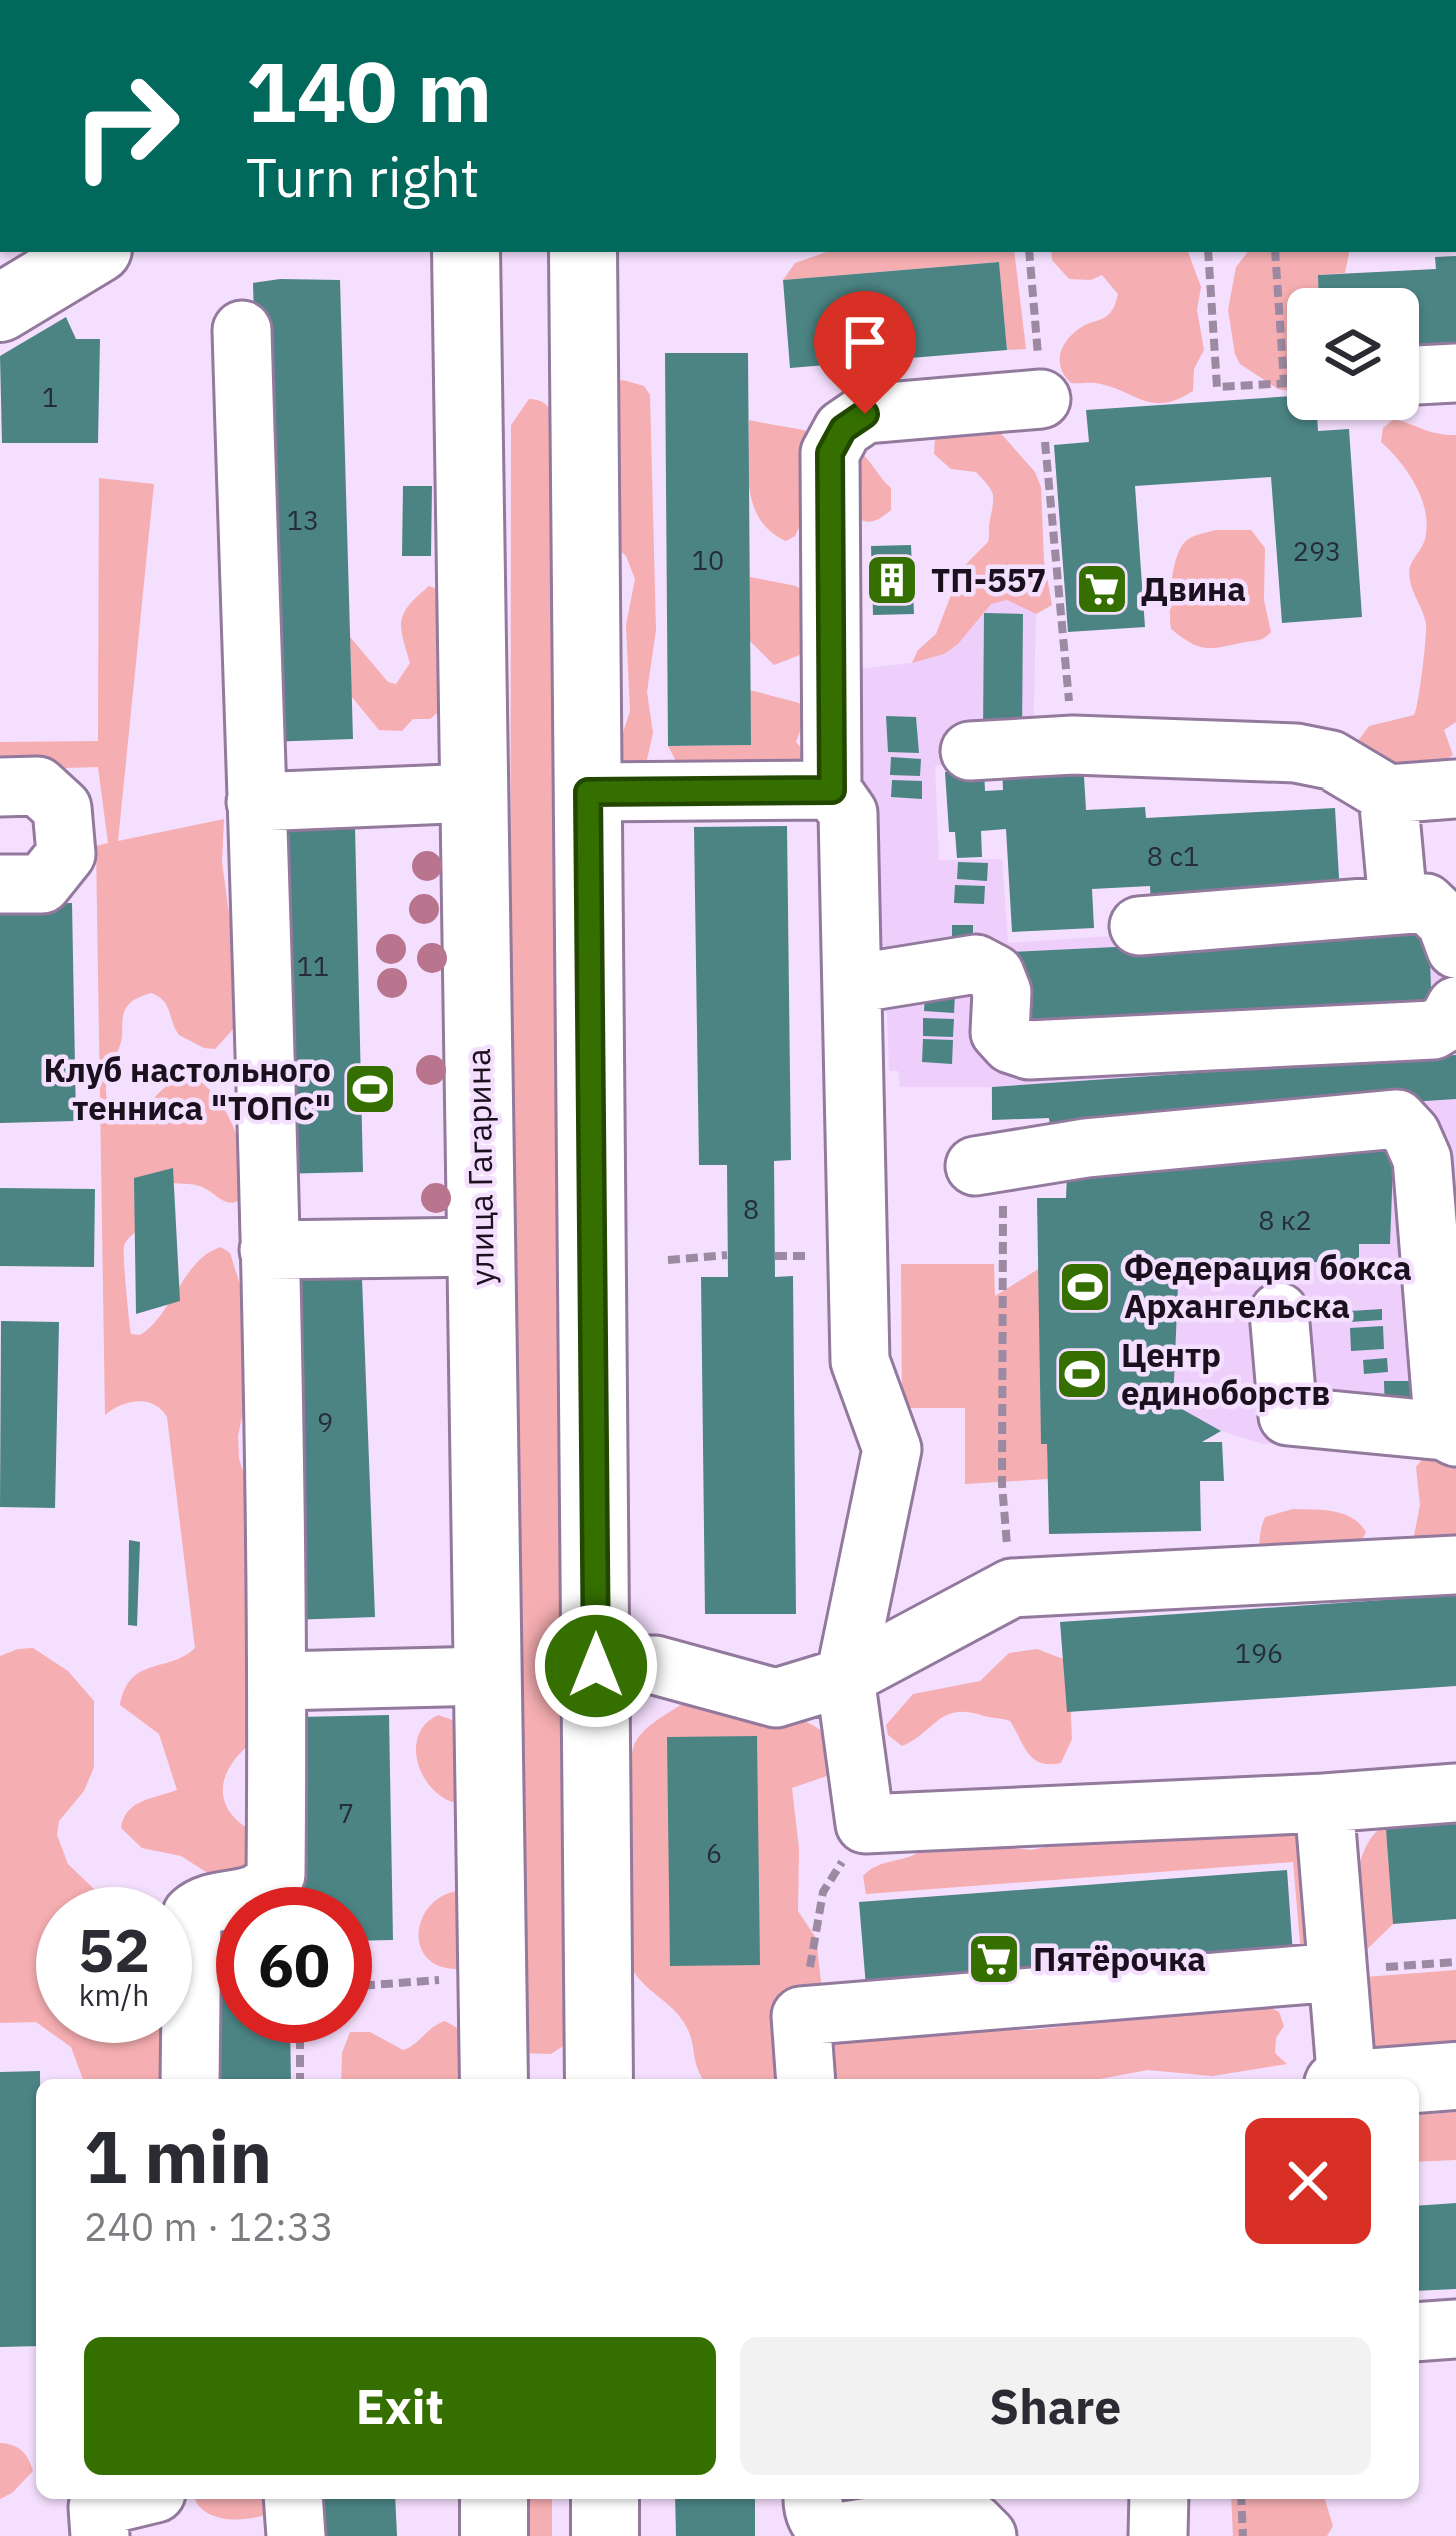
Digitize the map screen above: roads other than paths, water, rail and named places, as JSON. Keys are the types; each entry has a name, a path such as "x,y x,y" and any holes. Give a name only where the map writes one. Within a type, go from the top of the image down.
{"main road":[{"path":"0,308 93,252"},
{"name":"улица Гагарина","path":"466,252 494,2079"},
{"path":"583,252 599,2079"},
{"path":"1415,2079 1456,2076"},
{"path":"494,2499 494,2536"},
{"path":"604,2499 605,2536"}],"lane":[{"path":"190,2079 192,1914 204,1903 248,1898 268,1890 276,1875 278,1681 269,1250 242,330"},
{"path":"1419,375 1456,373"},
{"path":"1041,399 865,414 843,429 830,453 832,790 848,813 860,1361 892,1449 845,1677 865,1824 1456,1793"},
{"path":"970,751 1073,745 1296,753 1331,760 1388,794 1456,789"},
{"path":"0,788 38,786 62,808 65,854 42,884 0,884"},
{"path":"588,792 832,790"},
{"path":"256,802 474,794"},
{"path":"1388,794 1398,903"},
{"path":"1139,926 1426,903 1446,922 1456,949"},
{"path":"852,984 976,964 995,974 1002,992 1000,1032 1011,1044 1029,1050 1432,1030 1448,1021 1456,1006"},
{"path":"989,1164 1085,1148 1397,1119 1412,1134 1422,1160 1450,1434 1288,1415 1279,1312"},
{"path":"269,1250 481,1247"},
{"path":"596,1666 655,1665 776,1697 845,1677 1012,1588 1456,1565"},
{"path":"278,1681 487,1676"},
{"path":"1324,1803 1347,2079"},
{"path":"806,2079 801,2016 1336,1972"},
{"path":"1419,2332 1456,2329"},
{"path":"100,2536 98,2507 132,2499"},
{"path":"293,2499 296,2536"},
{"path":"813,2499 820,2525 833,2533 895,2523 973,2522 988,2536"},
{"path":"1158,2536 1159,2499"}],"place":[{"name":"ТП-557","path":"892,580"},
{"name":"Двина","path":"1102,589"},
{"name":"Клуб настольного тенниса \"ТОПС\"","path":"370,1089"},
{"name":"Федерация бокса Архангельска","path":"1085,1287"},
{"name":"Центр единоборств","path":"1082,1374"},
{"name":"Пятёрочка","path":"994,1959"}]}
